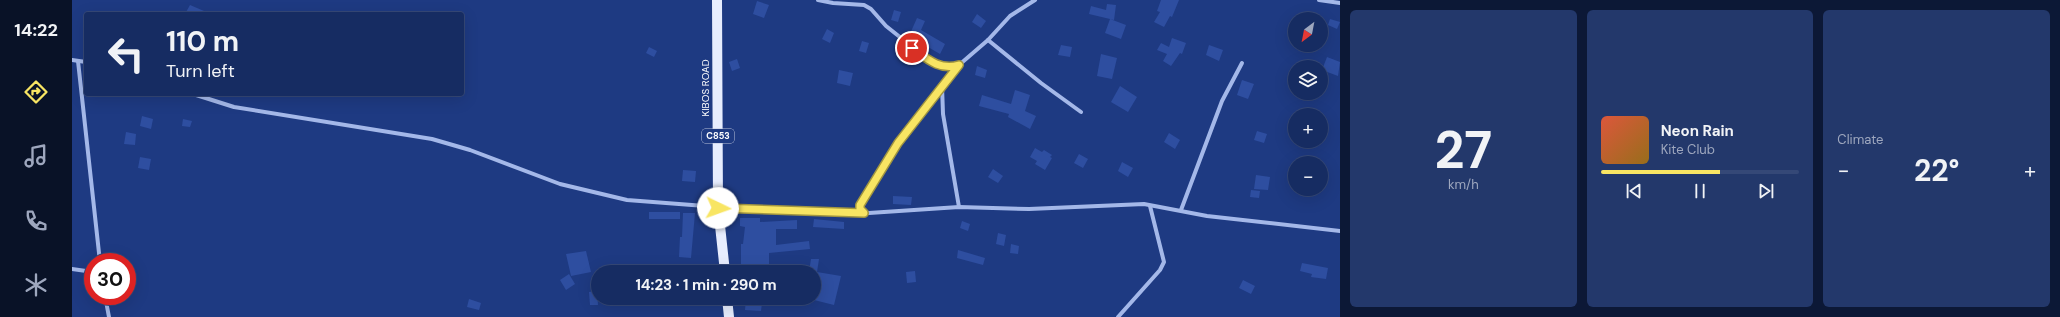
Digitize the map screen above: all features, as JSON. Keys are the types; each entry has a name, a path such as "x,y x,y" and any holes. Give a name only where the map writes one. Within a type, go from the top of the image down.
{"main road":[{"name":"KIBOS ROAD","path":"717,0 718,208 724,265"},
{"path":"728,305 729,317"}],"street":[{"path":"818,0 864,6 871,9 886,26 930,61 946,67 959,65"},
{"path":"864,213 859,208 863,199 898,143 942,86 959,65 988,40 1010,16 1035,0"},
{"path":"1320,0 1340,3"},
{"path":"988,40 1045,86 1081,112"},
{"path":"72,60 84,62"},
{"path":"78,61 99,253"},
{"path":"1181,210 1222,101 1242,63"},
{"path":"942,86 943,114 959,207"},
{"path":"199,96 234,107 432,139 470,150 560,184 627,200 718,208 864,213 959,207 1029,209 1144,204 1207,216 1340,231"},
{"path":"1118,317 1160,270 1164,262 1150,206"},
{"path":"72,269 84,271"},
{"path":"107,305 109,317"}],"building":[{"path":"1161,0 1179,0 1172,17 1170,16 1164,27 1154,22 1160,12 1157,11"},
{"path":"757,1 769,5 764,18 753,14"},
{"path":"1107,4 1116,5 1114,20 1089,14 1091,6 1106,10"},
{"path":"190,5 206,12 186,12"},
{"path":"894,10 901,12 898,22 891,20"},
{"path":"977,14 986,21 981,28 972,22"},
{"path":"917,18 925,21 921,30 945,44 940,54 909,36"},
{"path":"1110,19 1126,25 1121,39 1105,33"},
{"path":"1330,19 1340,22 1337,29 1328,25"},
{"path":"827,29 834,33 830,43 822,39"},
{"path":"1172,38 1186,43 1182,54 1180,53 1171,66 1163,61 1167,54 1157,50 1161,43 1169,47"},
{"path":"862,41 869,43 866,53 859,51"},
{"path":"1061,45 1072,47 1070,57 1058,55"},
{"path":"1209,45 1223,50 1219,61 1206,55"},
{"path":"649,47 657,51 654,57 646,53"},
{"path":"1101,54 1117,58 1112,79 1097,76"},
{"path":"1327,57 1340,62 1338,76 1328,72 1328,60 1326,60"},
{"path":"737,59 740,68 732,71 729,62"},
{"path":"977,66 987,70 985,78 975,75"},
{"path":"839,70 853,73 850,86 837,83"},
{"path":"1242,80 1254,84 1248,99 1237,95"},
{"path":"1120,86 1137,97 1128,112 1111,102"},
{"path":"1015,90 1030,95 1025,111 1036,116 1030,129 1008,117 1009,114 979,106 982,95 1011,104"},
{"path":"142,116 153,119 151,129 140,126"},
{"path":"183,119 192,121 190,127 182,126"},
{"path":"1257,131 1267,134 1264,143 1254,140"},
{"path":"126,132 136,134 135,145 124,144"},
{"path":"1169,133 1180,140 1175,149 1164,142"},
{"path":"1035,148 1042,152 1044,150 1052,155 1050,157 1052,158 1045,170 1035,164 1037,161 1030,157"},
{"path":"1079,154 1088,159 1083,168 1074,163"},
{"path":"140,157 151,159 149,170 138,168"},
{"path":"1122,162 1133,168 1128,177 1118,171"},
{"path":"993,169 1003,176 998,183 988,177"},
{"path":"683,170 696,171 695,182 682,181"},
{"path":"1256,175 1270,177 1268,190 1254,189"},
{"path":"1251,190 1260,191 1259,198 1250,197"},
{"path":"893,196 912,197 911,205 893,204"},
{"path":"649,212 680,212 680,219 649,219"},
{"path":"683,213 695,213 691,258 679,257"},
{"path":"740,218 760,218 760,222 797,220 797,229 776,229 776,245 809,241 810,249 769,253 769,265 741,265 741,244 743,244 745,227 740,226"},
{"path":"814,219 844,222 844,229 813,227"},
{"path":"962,221 970,224 968,231 960,228"},
{"path":"998,233 1006,235 1004,246 996,244"},
{"path":"1011,244 1019,246 1018,254 1010,253"},
{"path":"958,250 985,258 983,265 957,258"},
{"path":"586,251 591,272 571,276 566,254"},
{"path":"811,259 819,259 818,265 810,265"},
{"path":"1302,263 1328,268 1326,279 1311,277 1312,274 1300,271"},
{"path":"915,271 916,282 907,283 906,272"},
{"path":"821,273 841,276 834,305 821,302"},
{"path":"569,274 575,284 566,290 560,280"},
{"path":"1243,280 1255,286 1251,294 1239,288"},
{"path":"589,292 591,292 591,305 590,305"},
{"path":"469,299 481,303 479,310 467,307"},
{"path":"745,305 762,305 761,311 745,310"}],"route":[{"path":"718,208 857,214 864,213 859,208 860,205 898,143 959,65 946,67 939,65 930,61 912,48"}]}
